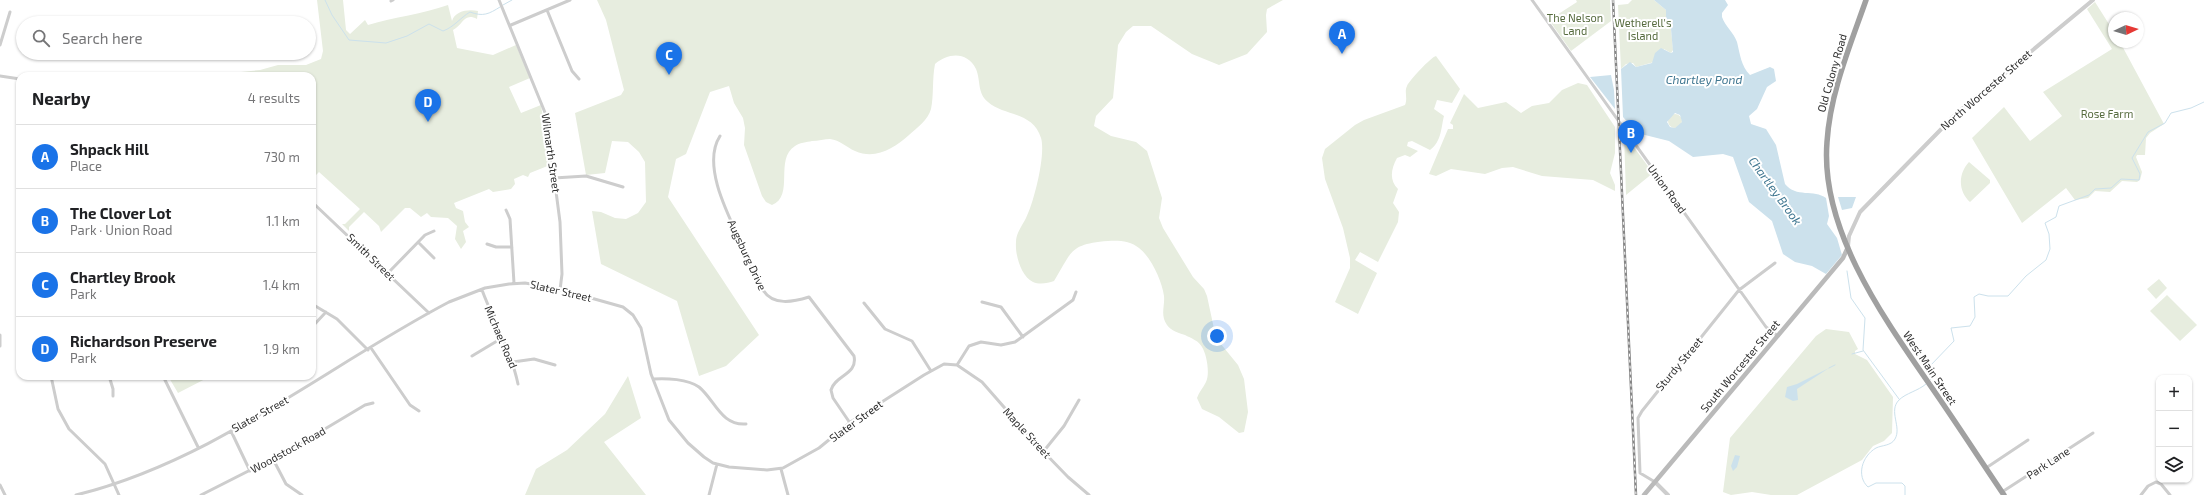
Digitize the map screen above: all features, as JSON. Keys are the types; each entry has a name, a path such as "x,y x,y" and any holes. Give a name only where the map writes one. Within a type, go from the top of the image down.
{"highway":[{"name":"Old Colony Road","path":"1848,246 1838,222 1831,194 1826,142 1835,92 1866,0"},
{"name":"West Main Street","path":"1848,246 1882,315 2003,494"}],"main road":[{"name":"South Worcester Street","path":"1644,495 1843,258 1848,246"}],"street":[{"path":"511,25 570,0"},
{"name":"Union Road","path":"1532,0 1766,327 1778,336"},
{"name":"North Worcester Street","path":"1848,246 1849,236 1860,212 1957,113 2093,0"},
{"name":"Wilmarth Street","path":"500,2 545,108 561,229 562,274 560,290"},
{"path":"547,10 572,71 579,79"},
{"path":"0,45 10,12"},
{"path":"0,76 16,78"},
{"name":"Augsburg Drive","path":"720,136 715,148 715,172 718,187 763,290 768,297 775,300 792,301 809,297 854,356 852,369 836,380 831,390 833,398 850,423"},
{"path":"554,178 586,176 623,187"},
{"name":"Smith Street","path":"316,206 429,313"},
{"path":"506,210 510,219 514,283"},
{"path":"388,273 425,235 434,231"},
{"path":"418,242 434,258"},
{"path":"487,244 494,247 512,246"},
{"name":"Sturdy Street","path":"1655,482 1640,473 1638,424 1640,414 1739,290 1775,263"},
{"name":"Slater Street","path":"76,495 115,484 158,467 231,431 256,418 449,302 482,290 514,283 535,284 560,290 623,307 633,315 641,328 653,379 663,407 678,433 708,460 717,464 756,469 781,468 819,448 850,423 931,371 944,364 957,365"},
{"name":"Michael Road","path":"482,290 513,362 518,384"},
{"path":"957,365 969,346 975,343 1007,345 1015,342 1073,300 1076,292"},
{"path":"982,302 1001,308 1023,336"},
{"path":"864,303 885,329 912,341 931,371"},
{"path":"316,306 341,322 370,349 410,405 419,411"},
{"path":"316,323 326,312"},
{"path":"0,335 0,346"},
{"path":"472,356 502,338"},
{"path":"513,362 539,359 555,365"},
{"name":"Maple Street","path":"957,365 967,370 986,386 1043,452 1089,495"},
{"path":"653,379 678,381 695,385 726,419 738,424 746,424"},
{"path":"52,380 58,409 69,429 105,464 119,495"},
{"path":"110,380 113,389 113,396"},
{"path":"165,380 198,447"},
{"path":"1043,452 1058,436 1079,400"},
{"name":"Woodstock Road","path":"201,495 273,459 365,405 373,403"},
{"path":"231,431 250,470"},
{"name":"Park Lane","path":"2003,494 2093,433"},
{"path":"1986,468 2028,440"},
{"path":"273,459 286,484 302,495"},
{"path":"709,495 717,464"},
{"path":"781,468 787,494"},
{"path":"1655,482 1668,495"},
{"path":"2141,495 2148,486 2156,482 2161,484 2170,495"},
{"path":"0,485 5,495"}],"green space":[{"path":"317,0 343,0 346,30 350,34 365,20 368,25 429,11 448,5 452,21 459,13 470,10 478,11 477,19 473,17 466,18 453,30 457,48 493,55 516,45 530,78 509,87 521,113 541,105 550,165 530,173 528,177 523,175 514,179 515,184 511,189 493,192 489,189 454,203 456,208 463,211 465,222 469,227 463,231 466,242 461,249 455,239 457,226 448,218 431,217 427,213 421,217 410,208 405,208 381,232 379,226 364,212 349,227 349,231 342,224 345,224 360,209 319,172 316,175 316,72 240,72 260,70 278,65 306,65 321,59 323,51"},
{"path":"597,0 1283,0 1267,9 1267,32 1247,54 1219,65 1192,54 1151,26 1133,26 1126,32 1118,45 1113,98 1096,116 1094,126 1111,136 1136,142 1147,151 1162,198 1159,218 1163,228 1193,277 1204,289 1207,296 1216,338 1238,365 1244,379 1248,412 1244,432 1239,433 1219,417 1202,409 1197,398 1206,382 1208,374 1204,350 1197,341 1178,333 1167,325 1163,314 1163,290 1158,277 1148,257 1136,246 1128,242 1116,241 1086,244 1073,251 1054,281 1036,283 1025,275 1018,259 1016,239 1029,211 1036,190 1041,166 1041,138 1037,129 1025,118 1001,110 988,102 982,95 978,73 972,63 968,59 957,56 951,56 940,60 935,64 930,113 922,124 903,140 884,151 870,154 855,151 840,142 830,139 812,141 797,145 789,152 786,159 782,194 779,200 772,205 766,202 762,196 744,145 745,128 743,118 734,103 729,86 710,92 686,154 676,159 668,197 759,335 726,366 699,376 677,301 601,264 592,211 601,212 615,218 626,219 638,213 646,202 645,162 639,152 628,142 612,141 605,173 586,175 575,113 621,95 624,90 606,20"},
{"name":"The Nelson Land","path":"1576,0 1610,0 1611,21 1571,51 1549,20 1577,2"},
{"name":"Wetherell's Island","path":"1632,0 1654,0 1666,10 1666,25 1671,29 1673,50 1671,53 1664,49 1654,62 1636,67 1633,63 1626,64 1621,69 1618,5 1628,4"},
{"name":"Rose Farm","path":"2095,2 2108,23 2108,43 2087,9"},
{"name":"Rose Farm","path":"2123,48 2164,124 2150,133 2146,138 2145,155 2137,155 2136,157 2142,172 2140,180 2137,182 2122,181 2110,192 2095,191 2088,198 2075,200 2066,188 2022,223 1972,138 2004,107 2030,141 2062,116 2043,92 2112,49"},
{"path":"1436,56 1460,89 1452,103 1437,100 1434,109 1444,116 1439,138 1434,146 1430,150 1412,141 1408,142 1407,146 1418,151 1410,157 1405,155 1397,158 1395,162 1392,170 1392,178 1398,189 1393,203 1399,212 1398,222 1378,262 1360,252 1355,260 1377,273 1358,314 1335,302 1350,268 1350,258 1343,228 1325,179 1322,158 1325,149 1355,125 1364,120 1405,105 1406,88 1409,83 1433,57"},
{"path":"1578,83 1587,85 1615,127 1615,153 1610,173 1615,185 1615,191 1593,180 1542,176 1513,167 1502,168 1485,174 1451,169 1436,176 1429,174 1448,129 1453,129 1453,125 1450,123 1464,94 1478,108 1506,102 1521,113 1532,106 1549,103 1562,90"},
{"path":"1672,114 1678,114 1682,118 1682,124 1678,128 1672,128 1668,124 1668,118"},
{"path":"1624,134 1653,173 1626,195"},
{"path":"1969,162 1990,180 1990,183 1970,202 1963,193 1961,182 1961,177 1965,167"},
{"path":"2159,279 2167,288 2156,299 2147,289"},
{"path":"2167,295 2197,325 2180,341 2150,311"},
{"path":"1826,329 1849,332 1858,349 1855,351 1855,354 1867,360 1893,397 1892,433 1884,441 1873,446 1862,460 1797,495 1771,495 1752,492 1731,495 1723,492 1730,438 1816,336"},
{"path":"628,376 641,418 604,442 646,495 525,495 536,469 567,450 605,414"},
{"path":"170,380 203,380 178,393"}],"water":[{"name":"Chartley Pond","path":"1654,0 1725,0 1728,5 1722,13 1722,17 1736,39 1741,60 1747,71 1750,75 1770,67 1774,69 1776,81 1767,87 1757,109 1749,116 1751,124 1766,129 1776,145 1785,184 1789,188 1794,191 1821,195 1826,198 1829,216 1827,224 1837,238 1842,255 1826,274 1812,266 1795,262 1783,254 1772,221 1749,202 1733,157 1723,154 1693,157 1669,141 1637,133 1623,117 1621,69 1630,62 1636,67 1652,63 1655,53 1661,48 1671,53 1673,52 1671,29 1666,25 1666,10","holes":["1675,113 1680,115 1682,122 1675,128 1670,127 1667,122"]},
{"path":"1611,75 1614,90 1615,109 1590,77"},
{"path":"1838,197 1856,197 1852,208 1842,210"},
{"path":"1829,368 1797,389 1798,400 1793,401 1785,397 1787,387 1797,384"},
{"path":"1735,455 1740,456 1737,467 1733,471 1731,466"}],"waterway":[{"name":"Chartley Brook","path":"325,0 332,15 349,40 386,43 407,36 429,24 443,31 470,12 486,14 500,7"},
{"name":"Chartley Brook","path":"503,5 512,0"},
{"path":"1929,381 1931,379 1930,366 1954,341 1951,328 1970,326 1975,317 1974,297 1979,294 1988,296 2008,296 2026,276 2046,260 2050,249 2049,234 2045,223 2056,217 2059,206 2089,195 2095,189 2111,188 2121,179 2139,180 2140,174 2132,158 2148,132 2165,123 2171,113 2191,108 2204,102"},
{"name":"Chartley Brook","path":"1847,271 1851,298 1865,318 1863,350 1899,399"},
{"path":"1852,354 1863,351"},
{"path":"1829,368 1835,365"},
{"path":"1905,495 1905,486 1902,483 1876,483 1868,487 1862,477 1862,466 1867,456 1871,452 1876,448 1891,443 1895,439 1897,434 1895,409 1899,400 1926,384"}],"railway":[{"path":"1613,0 1636,495"}],"place":[{"name":"Shpack Hill","path":"1342,54"},
{"name":"Chartley Brook","path":"669,75"},
{"name":"Richardson Preserve","path":"428,122"},
{"name":"The Clover Lot","path":"1631,153"}]}
